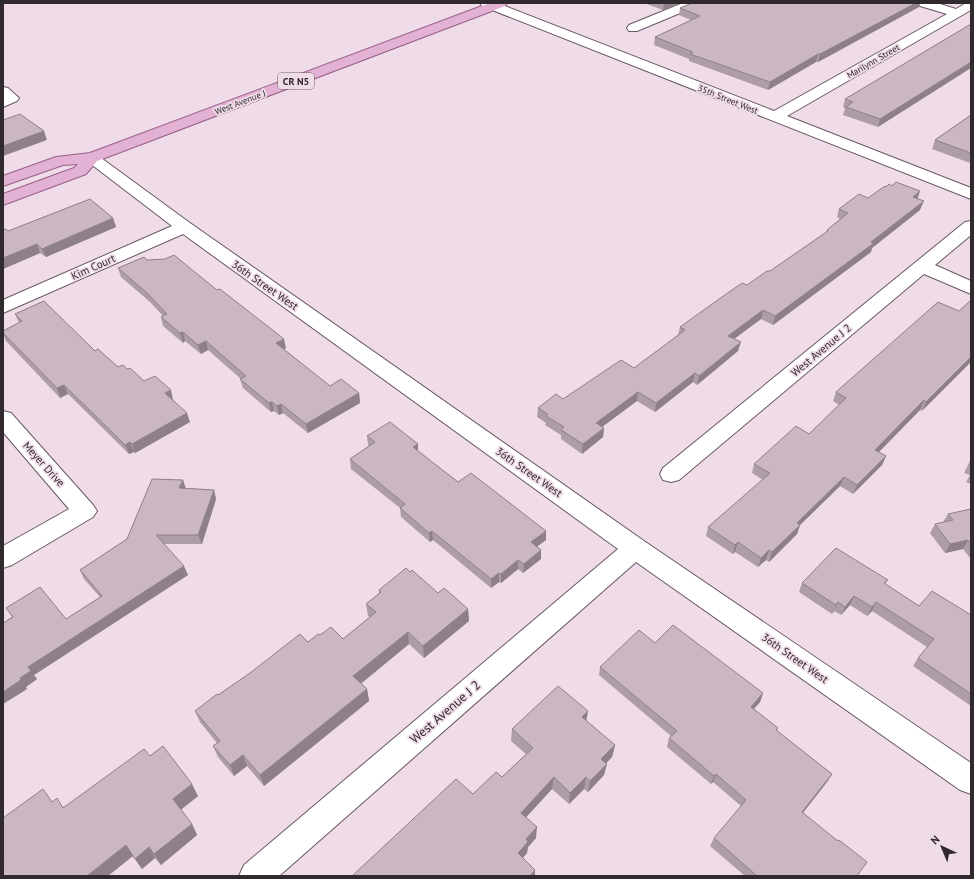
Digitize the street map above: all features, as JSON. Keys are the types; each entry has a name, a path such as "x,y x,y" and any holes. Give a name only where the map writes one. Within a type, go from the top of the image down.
{"main road":[{"name":"West Avenue J","path":"3,181 61,160 92,158 493,4"},
{"name":"West Avenue J","path":"3,200 80,171 92,158"}],"street":[{"path":"633,28 693,3"},
{"path":"924,3 957,13"},
{"name":"35th Street West","path":"493,4 775,118 971,194"},
{"name":"Marilynn Street","path":"775,118 971,5"},
{"name":"36th Street West","path":"92,158 184,227 635,548 971,780"},
{"name":"West Avenue J 2","path":"671,474 971,226"},
{"name":"Kim Court","path":"3,307 184,227"},
{"path":"922,266 971,288"},
{"name":"Meyer Drive","path":"3,418 86,511 3,558"},
{"name":"West Avenue J 2","path":"255,876 635,548"}],"building":[{"path":"692,3 916,3 818,54 770,82 690,54 693,52 655,37 700,16 680,8"},
{"path":"971,24 971,62 880,119 846,107 853,102 845,99"},
{"path":"20,114 44,131 3,146 3,120"},
{"path":"971,115 971,153 935,140"},
{"path":"896,182 920,191 913,197 924,201 871,242 874,243 775,316 763,310 728,336 741,342 699,376 695,373 656,403 638,392 596,423 604,428 583,444 561,430 564,427 546,416 548,414 538,408 556,394 563,399 621,360 634,368 685,330 680,327 719,299 742,283 747,285 767,271 770,271 828,231 827,230 848,213 839,209 859,194 868,198 885,186 886,187 889,184 892,186"},
{"path":"90,199 113,218 42,249 37,244 3,258 3,230 6,229 8,231"},
{"path":"174,255 217,290 220,289 284,339 276,343 330,386 341,379 359,393 306,424 281,404 277,406 272,402 269,403 240,379 246,376 206,341 198,345 183,332 180,333 161,317 167,314 147,293 118,268 144,257 147,260 165,259"},
{"path":"44,301 95,351 98,349 118,367 123,365 127,369 130,368 144,381 155,376 171,390 165,393 187,413 132,444 130,442 125,445 64,385 57,388 3,333 3,331 22,321 15,314"},
{"path":"970,301 971,357 926,402 924,400 875,450 886,456 857,485 844,477 797,523 800,525 772,552 769,550 761,558 738,542 735,545 708,527 770,473 754,464 796,426 809,434 846,398 836,392 938,302 959,311"},
{"path":"390,422 418,444 413,447 458,482 471,473 546,531 531,542 541,550 524,564 518,560 501,574 499,573 491,579 432,531 429,533 400,508 405,504 350,459 375,442 367,436"},
{"path":"152,479 183,480 179,488 214,490 198,535 156,535 184,566 28,667 31,671 3,692 3,623 13,617 6,608 40,587 66,619 102,596 80,570 127,539"},
{"path":"971,509 971,543 968,540 950,544 935,524 953,520 948,514"},
{"path":"836,548 888,580 884,583 919,606 932,591 971,615 971,694 918,658 934,639 876,602 872,607 854,596 845,607 838,602 836,605 802,583"},
{"path":"406,568 410,572 412,570 438,593 444,588 468,609 423,646 408,632 353,676 367,689 260,775 243,755 230,765 213,746 220,741 195,711 217,694 218,695 250,673 300,634 308,642 318,634 320,635 331,627 343,639 376,612 366,604 381,592 379,590"},
{"path":"673,625 763,693 751,707 778,728 776,730 832,774 802,812 867,862 857,876 757,876 714,838 746,800 716,774 714,776 669,738 677,731 600,667 639,630 655,643"},
{"path":"558,686 588,711 582,717 615,745 601,759 607,764 590,781 586,777 570,793 554,777 521,813 537,827 526,839 528,842 518,853 535,870 530,876 352,876 456,779 473,794 496,772 502,777 533,748 512,729"},
{"path":"163,746 192,784 173,799 192,824 154,854 149,847 135,859 126,845 87,876 3,876 3,818 43,789 52,802 57,798 63,808 144,749 150,756"}]}
